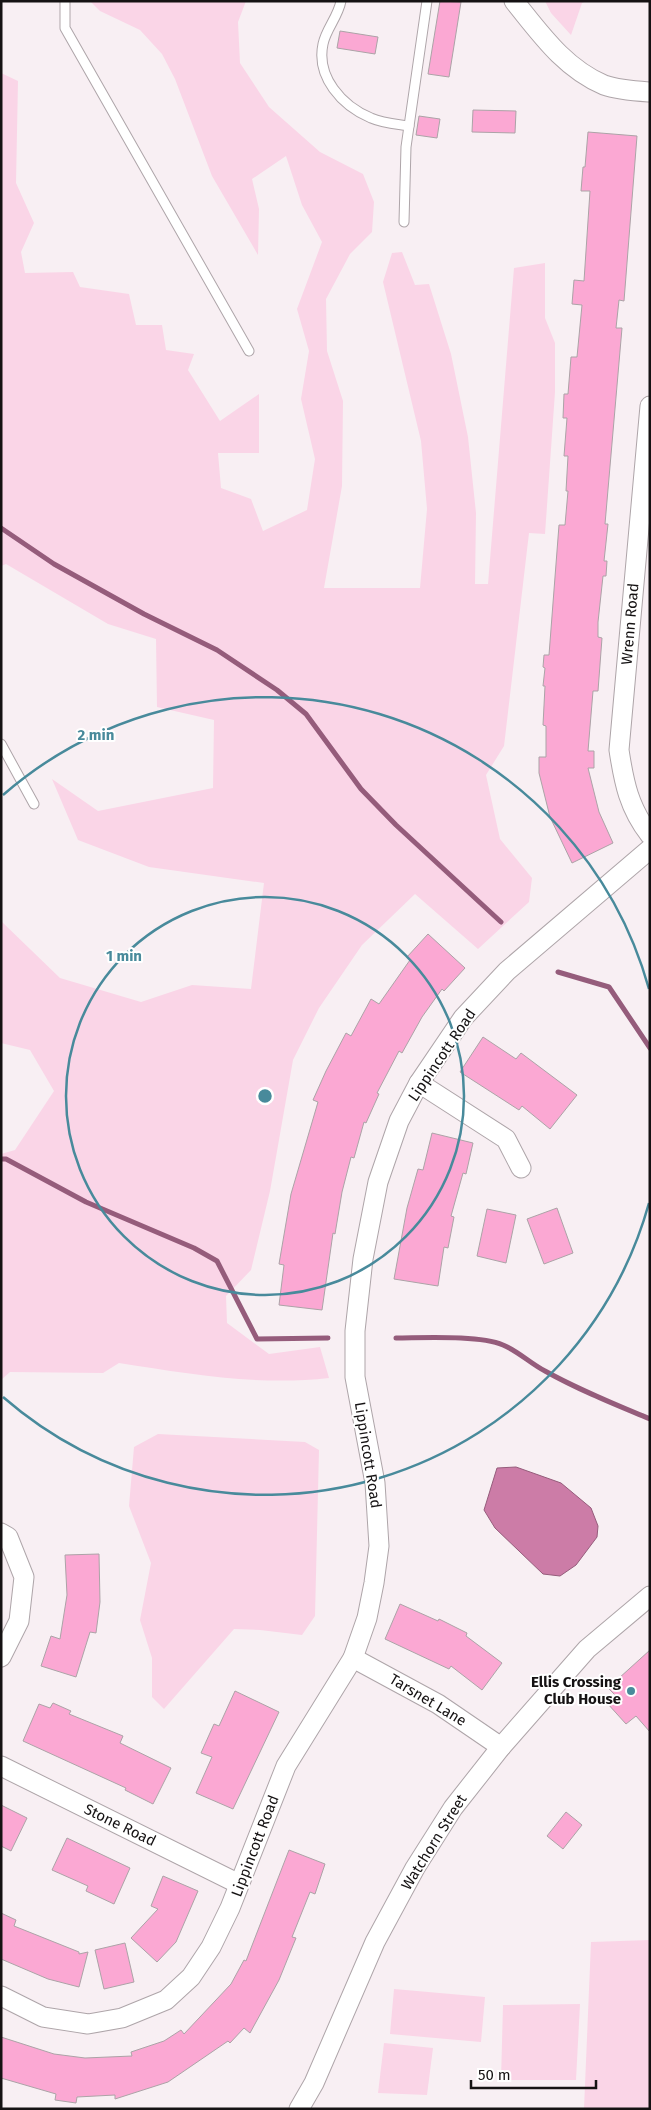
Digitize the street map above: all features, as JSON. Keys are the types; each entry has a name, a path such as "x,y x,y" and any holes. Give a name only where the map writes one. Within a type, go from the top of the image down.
{"street":[{"path":"514,1 552,49 587,76 605,85 650,92"},
{"name":"Wrenn Road","path":"650,406 644,521 619,750 624,784 636,818 650,835"},
{"name":"Lippincott Road","path":"1,1996 43,2017 88,2024 122,2018 166,2000 191,1977 210,1947 230,1908 286,1766 353,1658 366,1618 374,1583 379,1546 375,1483 355,1377 355,1331 363,1259 378,1182 399,1121 419,1083 463,1018 507,971 650,849"},
{"path":"419,1083 506,1138 521,1168"},
{"path":"1,1533 8,1537 24,1577 19,1621 1,1656"},
{"name":"Watchorn Street","path":"299,2109 314,2083 375,1942 415,1868 452,1808 501,1747 587,1649 650,1596"},
{"name":"Tarsnet Lane","path":"353,1658 438,1704 501,1747"},
{"name":"Stone Road","path":"1,1766 239,1884"}],"lane":[{"path":"65,1 65,28 249,351"},
{"path":"341,1 323,42 321,60 327,80 342,99 357,112 373,119 408,126"},
{"path":"404,222 408,126 428,1"},
{"path":"1,744 34,804"}],"shaded area":[{"path":"90,1 246,1 238,22 240,63 269,107 320,152 363,174 374,202 372,232 350,254 326,299 327,351 343,401 342,486 324,588 420,588 427,509 421,441 383,282 392,253 402,252 415,285 429,284 451,354 468,437 476,513 475,584 488,584 514,268 545,263 545,318 555,343 555,392 545,534 529,533 504,746 486,775 500,839 532,878 529,902 478,949 415,894 362,945 319,1008 293,1060 270,1191 251,1270 226,1296 227,1323 269,1354 320,1347 329,1378 276,1381 250,1380 198,1375 119,1363 103,1373 10,1372 1,1380 1,1154 15,1150 54,1091 30,1050 1,1043 1,921 60,978 141,1002 192,985 251,989 264,883 149,867 78,840 52,779 98,811 213,788 214,720 157,707 156,639 108,624 6,564 1,566 1,73 18,81 16,183 34,223 21,252 25,273 73,272 80,287 129,294 136,325 162,325 166,350 194,354 188,370 220,421 259,394 259,453 218,453 221,488 251,499 263,531 307,510 315,459 301,399 309,351 297,309 322,242 302,205 286,156 252,179 259,209 258,255 212,176 175,79 162,54 140,30 100,11"},
{"path":"545,1 586,1 582,3 571,35 551,13"},
{"path":"158,1434 305,1442 319,1450 315,1616 302,1635 234,1629 164,1709 152,1697 152,1658 140,1620 151,1563 129,1506 134,1447"},
{"path":"516,1467 561,1483 591,1508 598,1526 597,1537 576,1565 560,1576 543,1574 495,1528 484,1510 497,1468"},
{"path":"650,1940 650,2109 584,2109 591,1942"},
{"path":"394,1989 485,1997 481,2042 390,2034"},
{"path":"580,2004 576,2080 501,2080 503,2005"},
{"path":"384,2043 433,2048 427,2095 378,2093"}],"building":[{"path":"440,1 461,2 449,77 428,74"},
{"path":"340,31 378,37 375,54 337,48"},
{"path":"473,110 516,111 515,133 472,132"},
{"path":"419,116 440,119 437,138 416,135"},
{"path":"588,132 637,136 624,301 619,300 616,328 622,328 605,524 608,524 604,561 607,561 606,576 603,576 598,622 598,637 602,638 598,691 593,691 588,751 594,751 594,768 588,768 599,812 613,843 572,863 550,817 539,773 539,757 546,757 546,726 543,725 545,668 543,667 544,655 549,655 559,525 565,525 568,491 566,491 568,456 564,456 567,418 563,418 564,394 568,394 571,357 577,357 582,305 572,304 574,280 584,281 590,191 581,191"},
{"path":"428,934 465,968 444,991 442,989 422,1017 402,1053 399,1051 377,1093 379,1094 366,1123 364,1122 354,1158 351,1157 342,1192 335,1234 333,1233 322,1310 279,1305 284,1265 279,1264 291,1194 318,1102 313,1100 346,1033 351,1036 371,999 379,1004 410,960 407,957"},
{"path":"483,1037 516,1059 521,1053 577,1095 550,1129 522,1106 519,1110 460,1072"},
{"path":"432,1133 473,1143 466,1174 463,1173 451,1216 454,1217 448,1248 444,1247 438,1286 394,1279 407,1208 418,1169 423,1170"},
{"path":"557,1208 573,1253 544,1264 527,1219"},
{"path":"487,1209 516,1215 506,1263 477,1256"},
{"path":"99,1554 100,1602 96,1633 90,1632 76,1677 41,1666 51,1636 60,1639 67,1595 65,1555"},
{"path":"400,1604 438,1621 439,1619 467,1633 466,1636 502,1663 482,1690 451,1666 449,1669 385,1639"},
{"name":"Ellis Crossing Club House","path":"650,1650 650,1732 636,1716 626,1724 607,1703 615,1695 608,1688"},
{"path":"235,1691 279,1712 233,1809 196,1793 212,1757 201,1753 214,1724 219,1726"},
{"path":"53,1703 71,1711 69,1714 123,1736 120,1743 171,1768 153,1804 125,1790 126,1788 23,1741 39,1704 50,1708"},
{"path":"1,1805 27,1818 11,1851 1,1846"},
{"path":"566,1812 582,1825 563,1849 547,1836"},
{"path":"67,1838 130,1868 114,1904 86,1891 88,1886 52,1870"},
{"path":"289,1850 325,1864 315,1894 310,1892 292,1937 296,1938 279,1980 250,2033 244,2028 230,2043 228,2041 168,2082 115,2099 115,2095 77,2097 76,2103 55,2100 56,2094 1,2078 1,2037 54,2054 85,2058 132,2056 131,2052 164,2041 181,2030 184,2034 231,1984 244,1960 246,1961"},
{"path":"163,1876 198,1891 176,1942 157,1962 131,1938 158,1909 151,1906"},
{"path":"1,1913 16,1920 14,1926 79,1952 79,1954 88,1952 79,1987 48,1979 1,1959"},
{"path":"125,1943 134,1982 104,1989 95,1950"}],"waterway":[{"path":"1,528 54,564 144,614 217,650 277,690 306,714 361,789 396,825 501,922"},
{"path":"558,972 609,987 650,1048"},
{"path":"1,1159 6,1159 86,1202 194,1248 217,1261 257,1339 328,1338"},
{"path":"396,1338 466,1338 503,1345 540,1368 571,1384 650,1419"}],"place":[{"name":"Ellis Crossing Club House","path":"631,1691"}]}
